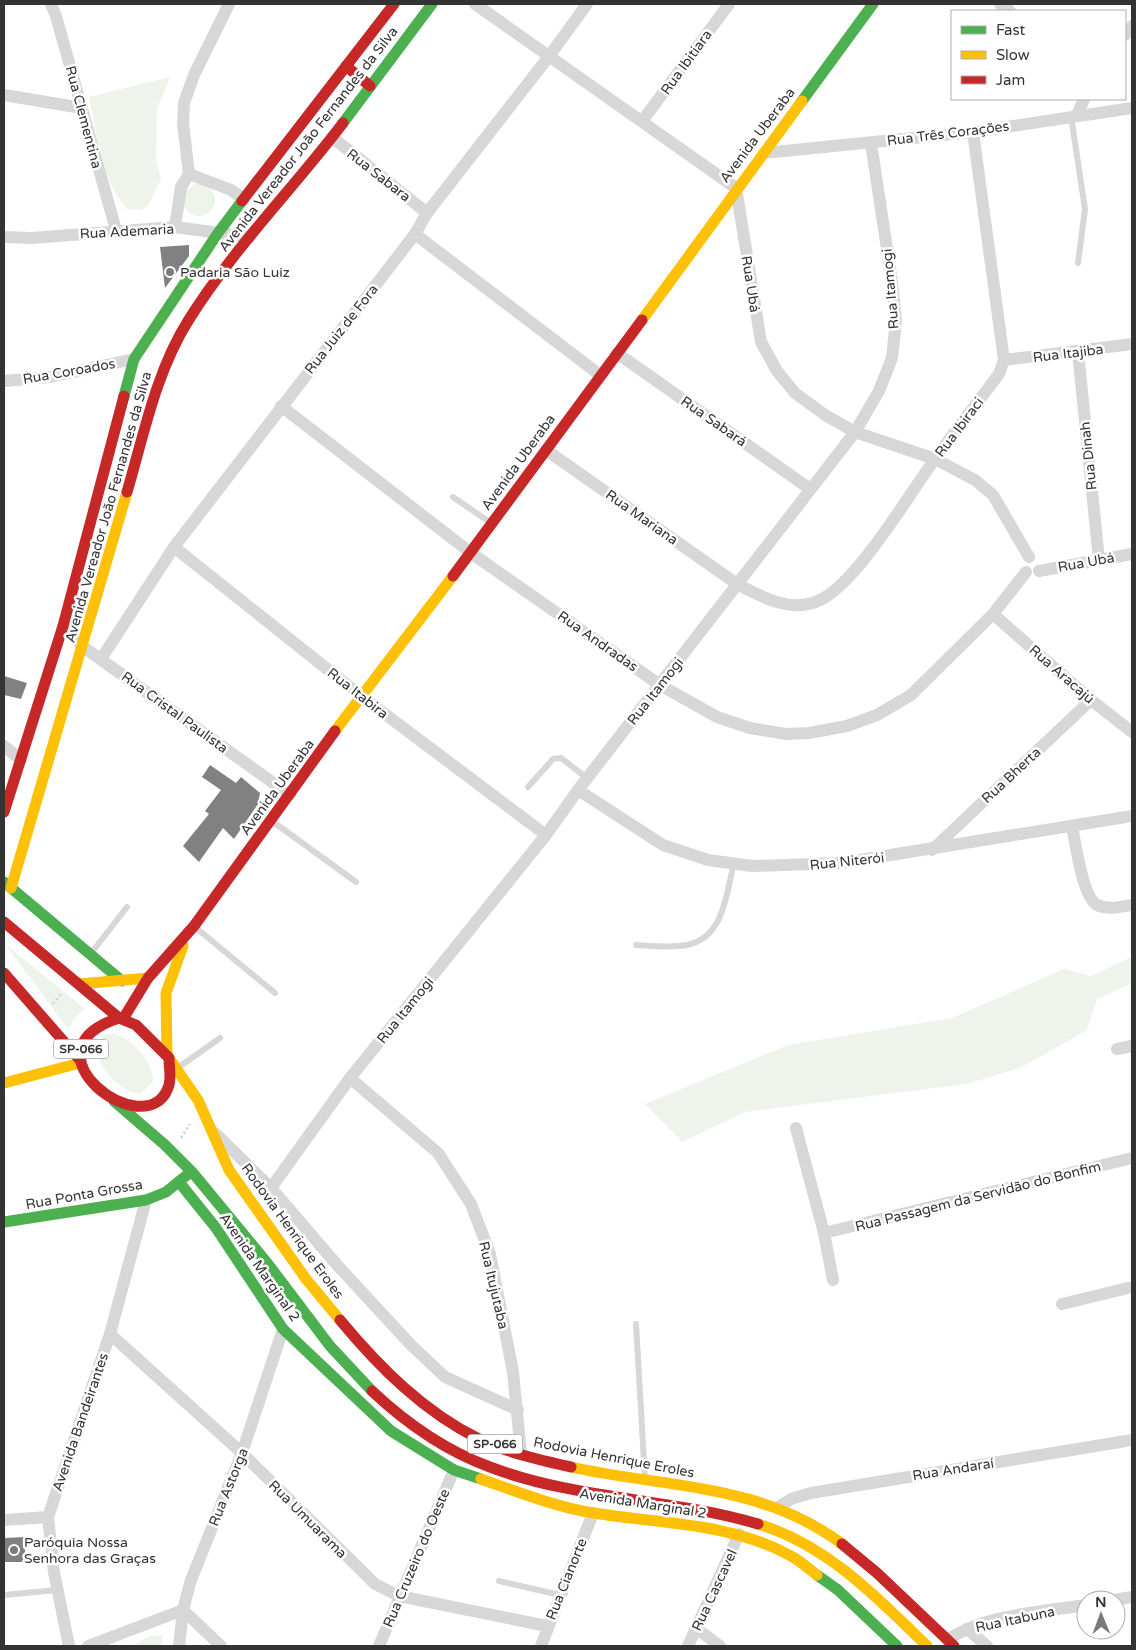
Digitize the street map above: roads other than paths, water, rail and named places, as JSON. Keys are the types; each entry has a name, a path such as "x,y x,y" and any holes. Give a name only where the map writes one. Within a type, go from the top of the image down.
{"main road":[{"name":"Avenida Vereador João Fernandes da Silva","path":"4,812 63,626 134,359 218,233 394,4"},
{"name":"Avenida Vereador João Fernandes da Silva","path":"7,885 82,646 161,376 188,321 250,237 332,137 432,4"},
{"name":"Avenida Uberaba","path":"121,1019 148,978 194,926 361,696 492,524 736,188 764,153 873,4"},
{"path":"346,66 370,86"},
{"path":"7,885 122,981"},
{"name":"SP-066","path":"4,922 121,1019 136,1025 168,1056"},
{"name":"Avenida Uberaba","path":"168,1056 166,993 186,936"},
{"name":"SP-066","path":"4,973 44,1018 101,1090 191,1171 268,1264 340,1358 376,1393 419,1429 456,1452 526,1478 551,1484 668,1503 740,1518 776,1529 810,1547 842,1570 876,1597 927,1646"},
{"path":"76,982 122,981 148,978"},
{"name":"SP-066","path":"79,1061 84,1042 92,1032 103,1023 121,1019"},
{"path":"114,1101 137,1107 152,1105 163,1099 169,1088 168,1056"},
{"name":"Rodovia Henrique Eroles","path":"168,1056 191,1086 212,1130 223,1160 280,1242 317,1292 389,1375 424,1404 458,1427 489,1443 547,1461 735,1495 777,1508 814,1526 871,1567 951,1643"},
{"path":"4,1084 79,1061"},
{"name":"Rua Ponta Grossa","path":"4,1222 146,1200 166,1192 191,1171"},
{"name":"Avenida Marginal 2","path":"179,1182 216,1228 283,1329 390,1431 422,1452 454,1470 539,1499 593,1513 690,1524 739,1534 790,1555 838,1590 898,1646"}],"street":[{"name":"Rua Clementina","path":"51,4 116,230"},
{"path":"174,227 181,187 189,174 183,123 184,103 194,75 229,4"},
{"path":"476,4 643,120 736,188"},
{"name":"Rua Juiz de Fora","path":"101,659 174,547 415,234 427,213 550,55 587,4"},
{"name":"Rua Ibitiara","path":"643,120 729,4"},
{"path":"4,95 82,108"},
{"path":"1074,115 1083,100"},
{"name":"Rua Três Corações","path":"764,153 973,132 1074,115 1132,108"},
{"path":"973,132 1004,360"},
{"name":"Rua Sabara","path":"332,137 427,213"},
{"name":"Rua Itamogi","path":"271,1188 350,1078 546,835 587,778 855,432 880,390 892,358 896,320 871,143"},
{"path":"189,174 231,190 244,199"},
{"name":"Rua Ubá","path":"736,188 761,342 776,371 795,393 825,415 855,432 935,459 975,480 993,495 1029,557 1024,564 1033,571 1132,554"},
{"name":"Rua Ademaria","path":"4,237 32,238 174,227 250,237"},
{"path":"415,234 600,375"},
{"name":"Rua Itajiba","path":"1004,360 1132,344"},
{"name":"Rua Dinah","path":"1078,352 1098,560"},
{"name":"Rua Sabará","path":"617,353 810,489"},
{"name":"Rua Coroados","path":"4,381 50,376 134,359"},
{"name":"Rua Ibiraci","path":"737,584 770,601 794,605 820,601 839,588 866,558 935,459 1000,374 1004,360"},
{"name":"Rua Andradas","path":"281,406 470,553 660,685 717,717 750,728 786,734 809,733 847,726 877,714 911,695 993,614 1033,571"},
{"name":"Rua Mariana","path":"546,450 737,584"},
{"name":"Rua Itabira","path":"174,547 361,696 546,835"},
{"name":"Rua Aracajú","path":"993,614 1091,700 1132,732"},
{"name":"Rua Cristal Paulista","path":"63,626 82,646 290,795"},
{"name":"Rua Bherta","path":"932,850 1091,700"},
{"path":"4,746 21,760"},
{"name":"Rua Niterói","path":"578,790 663,845 708,860 796,866 832,864 932,850 1132,816"},
{"path":"1072,827 1087,891 1093,902 1108,908 1132,906"},
{"path":"1117,1048 1132,1046"},
{"name":"Rua Itujutaba","path":"350,1078 438,1154 471,1204 490,1254 513,1372 521,1453"},
{"path":"796,1128 824,1233 833,1280"},
{"path":"212,1130 271,1188 338,1266 411,1345 445,1377 518,1410"},
{"name":"Rua Passagem da Servidão do Bonfim","path":"824,1233 1132,1158"},
{"name":"Avenida Bandeirantes","path":"69,1646 57,1590 48,1517 110,1334 146,1200"},
{"path":"1062,1304 1132,1287"},
{"name":"Rua Astorga","path":"179,1646 183,1610 190,1580 242,1453 283,1329"},
{"name":"Rua Umuarama","path":"110,1334 242,1453 362,1574 375,1584 399,1596 548,1626"},
{"name":"Rua Andaraí","path":"777,1508 791,1499 811,1493 1132,1440"},
{"name":"Rua Cruzeiro do Oeste","path":"379,1646 454,1470"},
{"name":"Rua Cianorte","path":"540,1646 593,1513"},
{"path":"4,1520 48,1517"},
{"name":"Rua Cascavel","path":"688,1646 739,1534"},
{"name":"Rua Itabuna","path":"951,1643 967,1629 1005,1618 1076,1607"},
{"path":"88,1646 183,1610 221,1646"},
{"path":"696,1628 720,1646"},
{"path":"967,1629 987,1646"}],"lane":[{"path":"1074,115 1085,209 1078,263"},
{"path":"453,497 492,524"},
{"path":"528,787 553,759 561,758 587,778"},
{"path":"271,820 356,882"},
{"path":"636,946 684,946 698,943 708,936 718,925 734,863"},
{"path":"89,955 127,907"},
{"path":"194,926 275,993"},
{"path":"178,1068 220,1038"},
{"path":"636,1324 645,1480"},
{"path":"499,1581 560,1595"},
{"path":"4,1595 57,1590"}],"place":[{"name":"Padaria São Luiz","path":"170,272"},
{"name":"Paróquia Nossa Senhora das Graças","path":"14,1550"}]}
